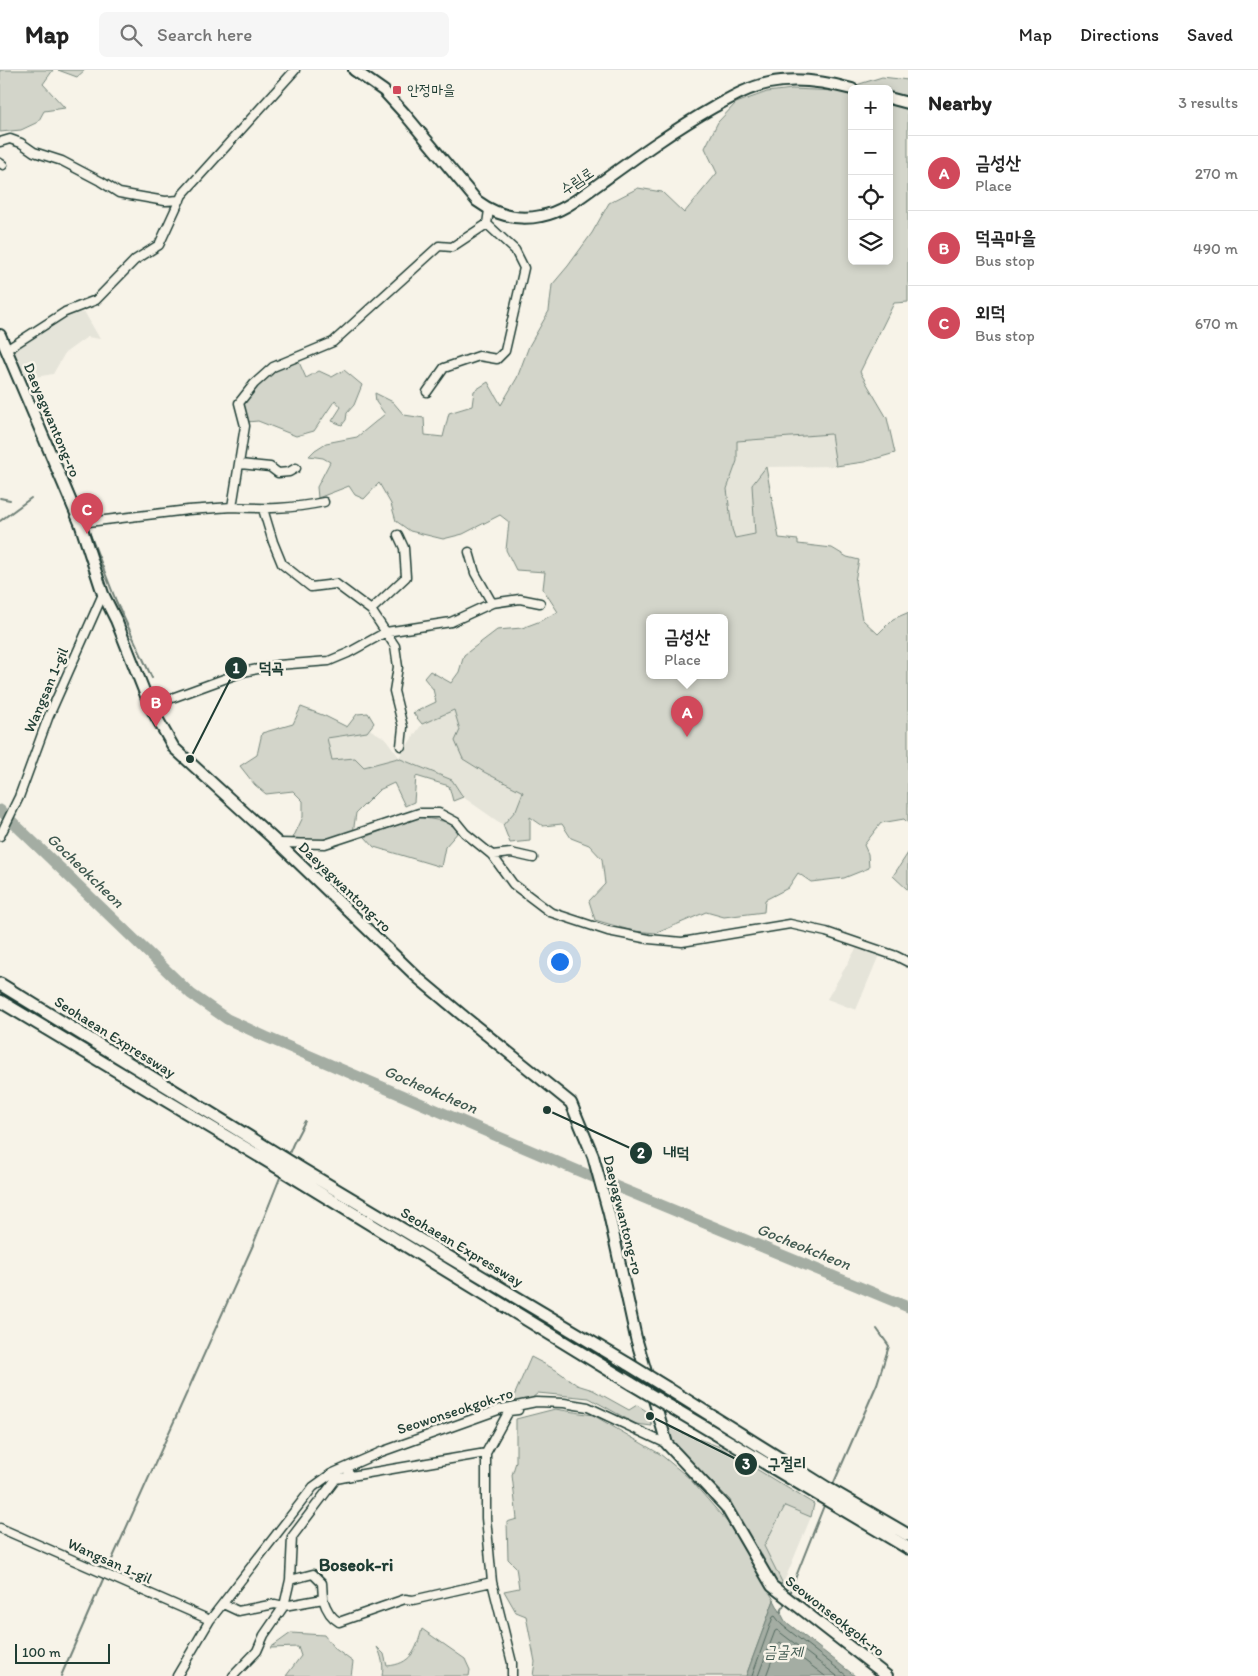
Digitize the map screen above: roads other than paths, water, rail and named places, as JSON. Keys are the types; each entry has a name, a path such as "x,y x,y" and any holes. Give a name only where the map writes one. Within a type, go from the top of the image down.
{"highway":[{"name":"Seohaean Expressway","path":"0,984 271,1157"},
{"name":"Seohaean Expressway","path":"0,1001 628,1364 825,1493"},
{"name":"Seohaean Expressway","path":"301,1175 632,1384 825,1493 908,1548"},
{"name":"Seohaean Expressway","path":"845,1505 908,1535"}],"main road":[{"name":"수림로","path":"354,70 384,91 471,194 489,210 523,219 543,216 569,205 696,118 741,92 768,83 791,80 848,88"},
{"path":"893,99 908,103"},
{"name":"Daeyagwantong-ro","path":"0,335 84,523 103,594 116,620 150,706 174,748 278,843 418,978 571,1103 593,1156 607,1206 636,1338 667,1444"},
{"name":"Seowonseokgok-ro","path":"667,1444 726,1507 772,1586 887,1676"}],"street":[{"path":"6,350 65,312 96,300 134,260 159,245 182,196 295,70"},
{"path":"0,142 10,139 21,143 34,152 62,161 100,180 119,193 165,201 180,200"},
{"path":"232,507 246,426 239,403 254,384 273,367 333,342 439,246 452,247 487,224 489,210"},
{"path":"428,392 444,368 479,356 497,359 505,351 524,268 515,250 487,224"},
{"path":"240,464 270,466 278,473 289,472 296,468"},
{"path":"84,523 188,510 232,507 263,509 299,507 324,502"},
{"path":"263,509 282,564 311,587 336,584 371,610 395,646 398,667 394,690 403,727 401,746"},
{"path":"371,610 406,578 404,548 398,535"},
{"path":"469,552 475,573 492,603"},
{"name":"Wangsan 1-gil","path":"0,836 19,797 48,718 103,594"},
{"path":"150,706 243,672 278,665 328,661 348,653 386,632 451,622 492,603 520,599 540,603"},
{"path":"278,843 325,844 419,813 439,813 456,822 465,833 492,855 513,884 550,912 608,931 649,939 682,942 790,924 826,932 896,956 908,962"},
{"path":"492,855 511,853 533,858"},
{"name":"Seowonseokgok-ro","path":"177,1676 210,1620 313,1487 346,1466 501,1409 536,1402 564,1403 588,1407 667,1444"},
{"path":"512,1676 512,1663 492,1582 486,1518 486,1453 509,1411 564,1403"},
{"path":"233,1676 257,1651 264,1635 284,1606 290,1580 292,1537 333,1476 351,1476 486,1453"},
{"path":"346,1466 351,1476"},
{"name":"Wangsan 1-gil","path":"0,1528 210,1620"},
{"path":"290,1580 314,1574 322,1583 326,1610 334,1620 339,1622 405,1599 413,1600 492,1582"},
{"path":"223,1604 238,1611 275,1604 284,1606 323,1599"}],"water":[{"name":"금굴제","path":"774,1600 785,1621 855,1676 746,1676"}],"waterway":[{"path":"69,482 84,519"},
{"path":"0,498 10,500"},
{"path":"0,521 31,498"},
{"path":"86,524 116,601 152,678"},
{"name":"Gocheokcheon","path":"0,810 191,994 227,1019 574,1169 908,1307"},
{"path":"288,1156 305,1121"},
{"path":"106,1573 253,1245 281,1175"},
{"path":"832,1487 877,1384 889,1346 877,1329"},
{"path":"789,1594 825,1503"},
{"path":"61,1676 104,1577"},
{"path":"781,1612 786,1600"}],"place":[{"name":"안정마을","path":"397,90"},
{"name":"외덕","path":"87,534"},
{"name":"덕곡마을","path":"156,727"},
{"name":"금성산","path":"687,737"},
{"name":"덕곡","path":"190,759"},
{"name":"내덕","path":"547,1110"},
{"name":"구절리","path":"650,1416"}],"district":[{"name":"Boseok-ri","path":"356,1565"}]}
